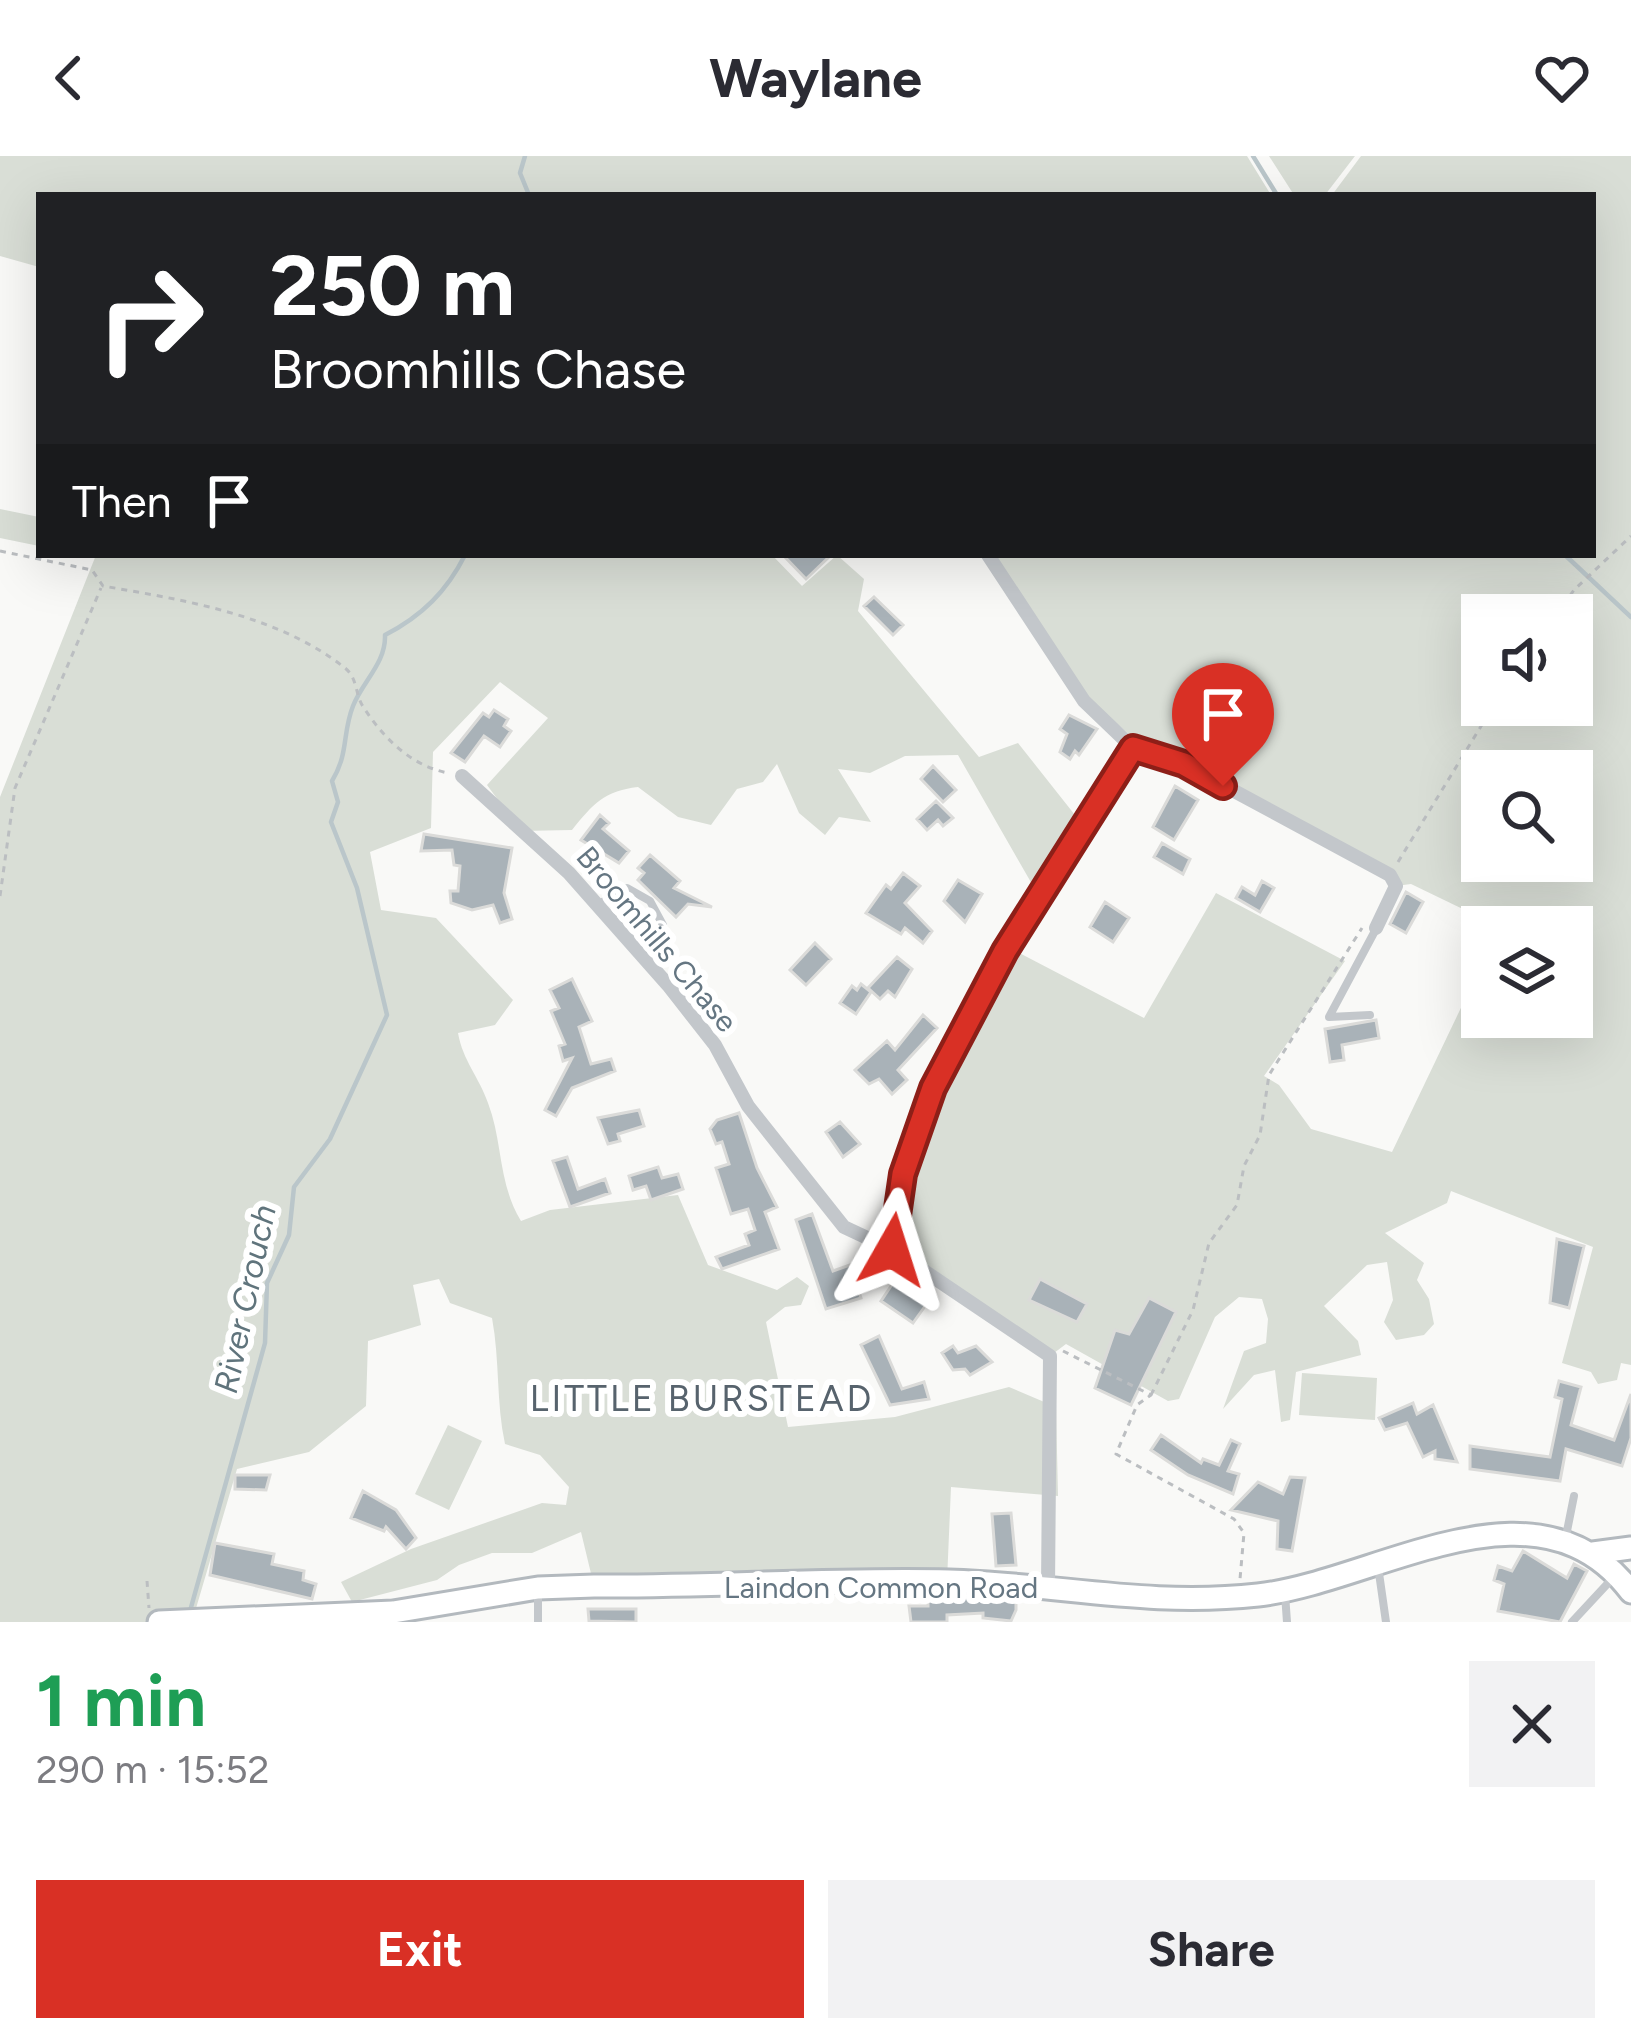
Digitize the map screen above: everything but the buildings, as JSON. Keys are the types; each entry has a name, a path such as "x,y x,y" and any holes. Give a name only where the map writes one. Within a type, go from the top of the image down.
{"street":[{"path":"990,558 1084,701 1133,748 1184,764 1390,875 1396,886 1373,921"},
{"path":"892,1250 903,1174 933,1088 1005,951 1133,748"},
{"name":"Broomhills Chase","path":"462,776 598,904 641,953 716,1045 748,1106 844,1227 892,1250 1050,1356"},
{"path":"1048,1587 1050,1356"},
{"name":"Laindon Common Road","path":"155,1622 393,1612 538,1588 947,1581 1048,1587 1134,1601 1239,1597 1285,1592 1488,1535 1565,1542 1593,1552"},
{"path":"1593,1552 1631,1548"},
{"path":"1593,1552 1624,1583"}],"lane":[{"path":"598,904 627,889 650,901 663,925 641,953"},
{"path":"1370,1015 1329,1017 1373,921"},
{"path":"1565,1542 1574,1496"},
{"path":"1378,1564 1386,1622"},
{"path":"1572,1622 1624,1583"},
{"path":"538,1588 538,1622"},
{"path":"1285,1592 1287,1622"}],"path":[{"path":"1573,594 1631,536"},
{"path":"0,550 36,558"},
{"path":"37,558 92,570 103,586 259,622 350,670 362,707 398,752 462,776"},
{"path":"0,896 15,788 103,586"},
{"path":"1390,875 1481,726"},
{"path":"1239,1597 1244,1534 1234,1519 1116,1454 1137,1405 1151,1395 1193,1310 1209,1243 1237,1205 1244,1166 1260,1135 1269,1075 1373,921"},
{"path":"1050,1356 1066,1350 1151,1395"},
{"path":"147,1581 155,1622"}],"shaded area":[{"path":"0,156 1247,156 1269,192 36,192 36,266 0,256"},
{"path":"1269,156 1355,156 1327,192 1292,192"},
{"path":"1361,156 1631,156 1631,1365 1621,1363 1617,1380 1598,1384 1591,1372 1562,1363 1593,1247 1451,1191 1447,1203 1385,1233 1424,1263 1417,1280 1429,1299 1434,1324 1424,1335 1396,1340 1384,1322 1393,1300 1387,1262 1367,1265 1324,1306 1358,1341 1361,1355 1296,1372 1290,1420 1281,1422 1275,1370 1254,1375 1223,1409 1244,1351 1266,1343 1268,1319 1262,1299 1239,1297 1215,1317 1179,1399 1168,1401 1066,1344 1050,1356 893,1250 898,1209 919,1131 1004,945 1144,1018 1216,893 1345,961 1264,1076 1279,1085 1311,1129 1392,1152 1461,1008 1461,1038 1593,1038 1593,906 1461,908 1411,884 1396,886 1184,764 1133,748 1130,735 1093,703 990,558 1596,558 1596,192 1334,192"},
{"path":"0,509 36,516 36,545 0,538"},
{"path":"95,558 775,558 802,586 834,558 840,558 864,579 858,611 979,757 1018,743 1086,829 1040,898 958,755 905,756 870,773 838,769 871,822 839,817 825,835 799,813 777,764 763,782 737,789 711,825 678,817 638,787 600,800 572,830 521,831 487,785 548,718 500,682 433,752 431,828 370,852 381,910 436,918 513,1000 495,1025 458,1033 488,1103 508,1192 521,1221 550,1210 678,1195 708,1265 777,1290 797,1277 809,1286 801,1305 785,1307 766,1322 788,1427 895,1417 1009,1387 1056,1407 1058,1496 951,1487 947,1581 594,1586 581,1532 532,1553 492,1553 459,1565 437,1580 352,1602 341,1582 411,1549 542,1503 566,1505 569,1487 540,1455 505,1444 492,1318 450,1303 439,1279 413,1285 421,1325 368,1341 366,1406 309,1452 237,1469 192,1622 0,1622 0,797"},
{"path":"1302,1373 1377,1378 1375,1420 1299,1415"},
{"path":"448,1425 482,1441 449,1510 415,1494"}],"waterway":[{"name":"River Crouch","path":"525,156 520,173 528,192"},
{"path":"1253,156 1275,192"},
{"name":"River Crouch","path":"190,1611 265,1343 267,1283 289,1235 294,1187 330,1139 387,1015 357,888 331,822 338,802 332,781 353,706 378,663 385,635 432,601 463,558"},
{"path":"1568,558 1631,617"}],"district":[{"name":"LITTLE BURSTEAD","path":"702,1398"}],"route":[{"path":"892,1250 903,1174 933,1088 1005,951 1112,789 1133,748 1184,764 1223,786"}]}
